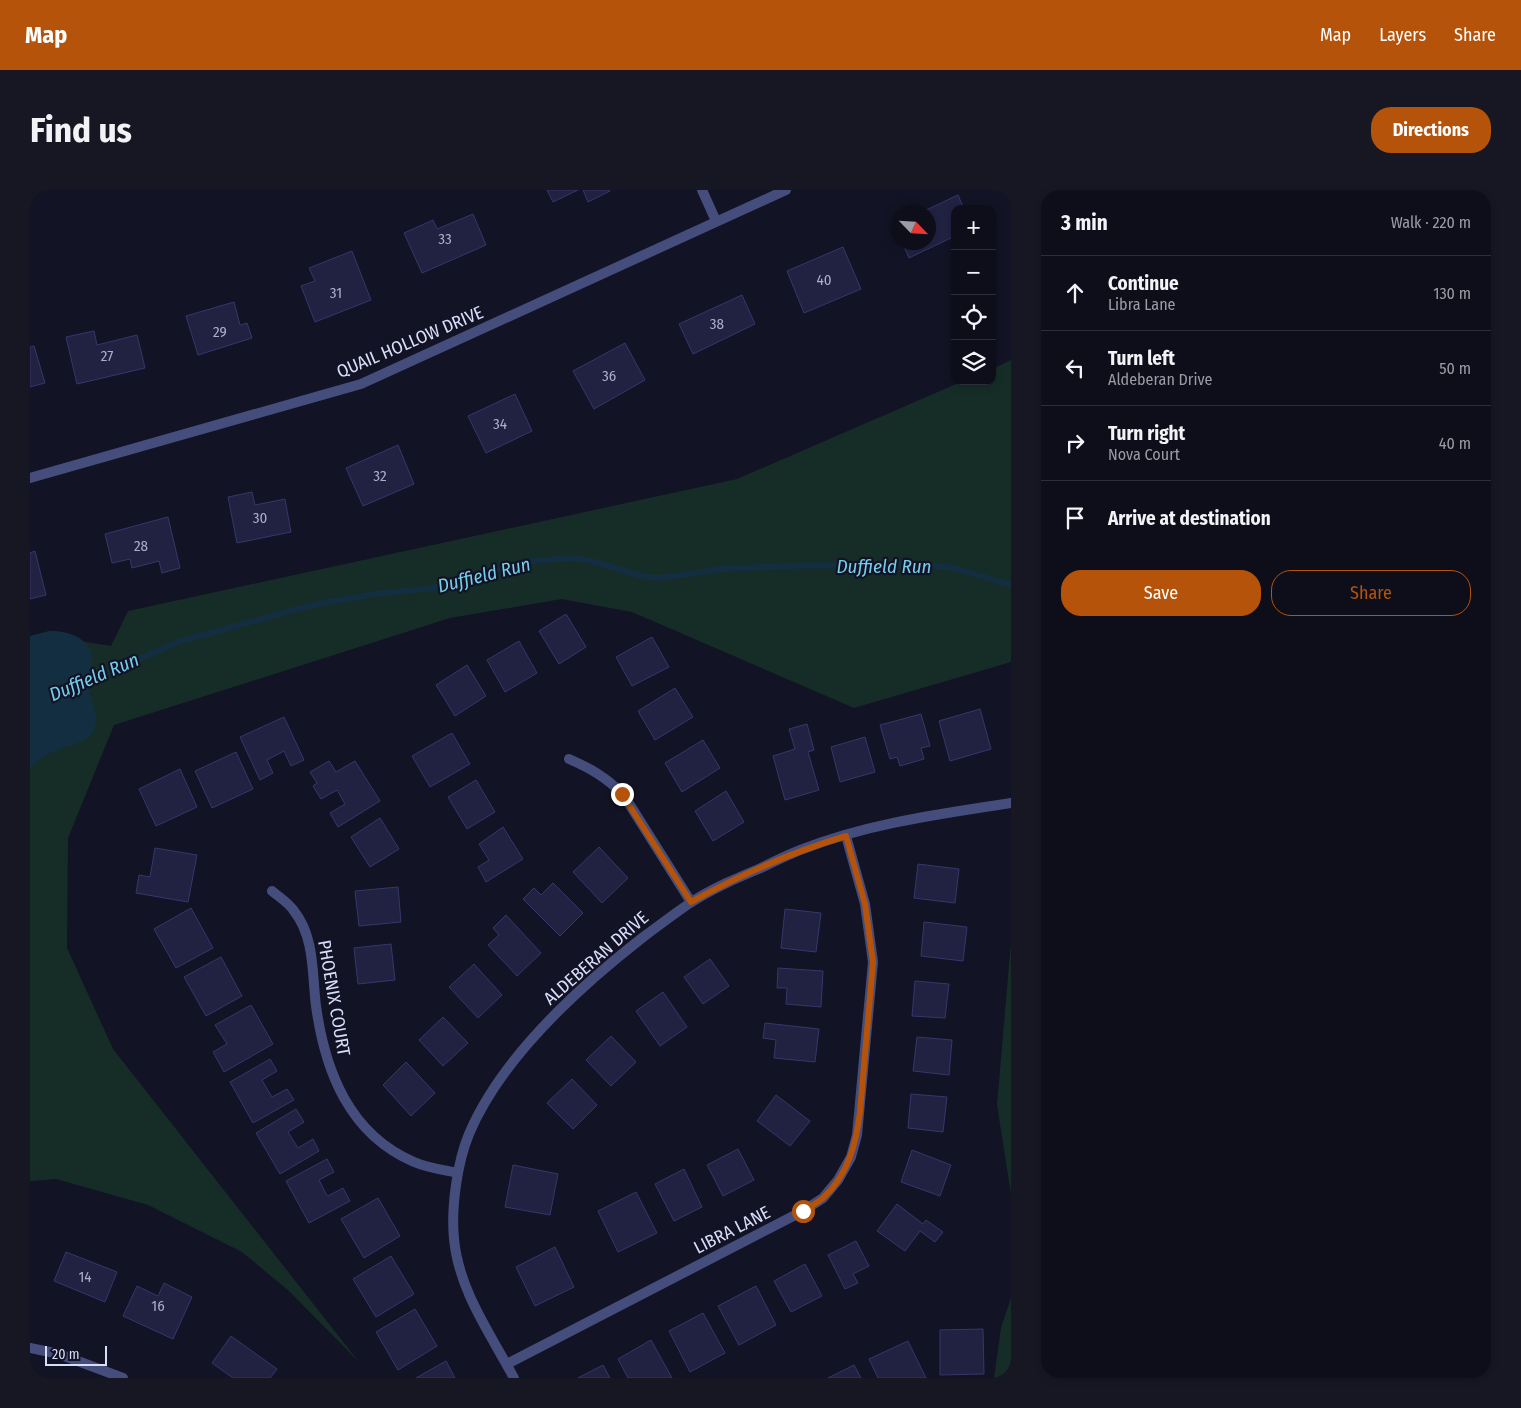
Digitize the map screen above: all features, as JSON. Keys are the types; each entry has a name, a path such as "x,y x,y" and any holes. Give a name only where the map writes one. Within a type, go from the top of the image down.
{"street":[{"path":"702,190 716,222"},
{"name":"QUAIL HOLLOW DRIVE","path":"30,478 361,384 786,190"},
{"path":"569,760 592,769 608,780 622,794 691,902"},
{"name":"ALDEBERAN DRIVE","path":"514,1378 478,1314 459,1268 454,1239 453,1209 458,1173 468,1136 486,1100 537,1034 563,1006 610,963 691,902 735,879 804,849 895,822 1011,803"},
{"name":"LIBRA LANE","path":"507,1364 787,1220 823,1198 838,1180 851,1157 857,1134 873,962 865,904 846,836"},
{"name":"PHOENIX COURT","path":"272,891 294,910 306,934 312,962 320,1034 327,1062 339,1091 354,1114 393,1152 415,1163 458,1173"},
{"path":"30,1348 59,1354 123,1378"}],"green space":[{"path":"1011,360 1011,662 854,708 632,612 562,599 450,618 114,725 68,838 67,948 113,1049 359,1362 289,1291 242,1252 148,1205 56,1179 30,1181 30,638 37,634 111,646 128,611 737,479 954,385 996,385 996,367"},
{"path":"1011,942 1011,1194 997,1105"},
{"path":"1011,1298 1011,1378 994,1378 1001,1328"}],"water":[{"path":"49,631 72,634 89,647 92,662 89,685 96,722 92,733 84,740 48,754 30,769 30,636"}],"building":[{"path":"547,190 578,190 553,202"},
{"path":"583,190 609,190 610,191 588,202"},
{"path":"958,195 962,205 951,205 951,238 936,245 936,205"},
{"path":"473,214 486,245 422,273 404,233 433,220 437,229"},
{"path":"843,247 861,289 804,313 787,271"},
{"path":"906,250 926,250 909,258"},
{"path":"352,251 371,300 315,322 301,286 315,281 309,268"},
{"path":"742,295 755,324 693,354 679,324"},
{"path":"234,302 240,325 247,323 252,338 198,355 186,316"},
{"path":"94,331 97,345 137,335 145,368 77,384 66,337"},
{"path":"625,343 645,380 594,409 573,371"},
{"path":"34,346 45,383 30,387 30,347"},
{"path":"515,394 532,431 486,453 468,416"},
{"path":"398,445 414,484 363,506 346,468"},
{"path":"252,492 255,505 285,499 291,532 237,543 228,497"},
{"path":"168,517 180,568 162,573 159,561 132,568 130,559 112,563 105,534"},
{"path":"35,551 46,595 30,599 30,553"},
{"path":"566,614 586,647 559,664 539,631"},
{"path":"652,637 669,667 632,686 616,657"},
{"path":"519,641 537,673 505,692 487,660"},
{"path":"467,665 486,696 455,716 436,685"},
{"path":"675,688 693,717 655,740 638,711"},
{"path":"980,709 991,749 950,761 939,721"},
{"path":"921,714 930,746 921,748 924,759 900,766 897,757 890,759 880,725"},
{"path":"284,717 304,760 291,766 284,751 267,760 273,773 260,780 240,737"},
{"path":"807,724 814,750 808,752 819,790 785,800 773,756 795,749 789,729"},
{"path":"452,733 470,764 430,787 412,756"},
{"path":"865,737 875,772 840,782 831,747"},
{"path":"703,740 720,768 682,792 665,763"},
{"path":"236,752 253,789 212,808 195,771"},
{"path":"329,761 336,772 355,761 380,801 338,827 330,813 345,804 337,790 321,799 313,786 317,783 310,772"},
{"path":"180,769 197,807 156,826 139,789"},
{"path":"476,780 495,812 467,829 448,797"},
{"path":"726,791 744,822 713,841 695,811"},
{"path":"380,818 399,849 370,867 351,837"},
{"path":"503,827 523,859 486,882 478,867 489,860 479,844"},
{"path":"599,847 628,878 602,903 573,872"},
{"path":"155,848 197,855 188,902 136,893 139,875 150,877"},
{"path":"918,864 959,869 955,903 914,898"},
{"path":"553,883 583,913 560,936 523,899 534,888 541,895"},
{"path":"398,887 401,922 359,926 355,891"},
{"path":"191,908 213,948 176,968 154,929"},
{"path":"785,909 821,913 816,952 781,948"},
{"path":"506,915 541,953 517,976 488,945 499,935 493,928"},
{"path":"924,922 967,927 963,961 921,956"},
{"path":"391,944 395,980 358,984 354,948"},
{"path":"221,957 242,996 206,1016 184,977"},
{"path":"710,959 729,986 703,1004 684,977"},
{"path":"474,964 502,995 478,1018 449,987"},
{"path":"778,968 823,971 821,1007 786,1004 787,988 777,988"},
{"path":"915,981 949,984 945,1018 912,1016"},
{"path":"663,992 687,1027 660,1046 636,1011"},
{"path":"251,1005 273,1044 224,1072 213,1052 227,1044 215,1025"},
{"path":"443,1017 468,1043 443,1066 419,1040"},
{"path":"765,1023 819,1029 815,1062 774,1058 776,1040 763,1038"},
{"path":"611,1036 636,1062 611,1086 586,1060"},
{"path":"917,1037 952,1040 949,1075 913,1071"},
{"path":"270,1059 277,1071 262,1080 263,1082 272,1097 287,1089 294,1100 253,1123 230,1082"},
{"path":"406,1062 435,1093 411,1116 383,1085"},
{"path":"572,1079 597,1105 573,1129 547,1103"},
{"path":"911,1094 947,1097 943,1132 908,1128"},
{"path":"776,1095 810,1121 790,1146 757,1121"},
{"path":"296,1109 304,1122 288,1132 298,1148 313,1139 319,1151 280,1174 256,1133"},
{"path":"738,1149 754,1180 723,1196 707,1165"},
{"path":"912,1150 951,1165 940,1196 901,1182"},
{"path":"327,1159 334,1172 319,1180 326,1194 328,1196 343,1188 350,1201 309,1223 286,1181"},
{"path":"513,1165 558,1174 550,1215 505,1207"},
{"path":"684,1169 702,1207 674,1221 655,1184"},
{"path":"636,1192 657,1233 618,1252 598,1211"},
{"path":"378,1198 400,1236 364,1258 341,1219"},
{"path":"897,1204 923,1224 926,1220 943,1232 935,1242 920,1231 905,1251 877,1231"},
{"path":"856,1241 869,1266 853,1274 858,1283 845,1289 828,1255"},
{"path":"555,1247 574,1287 535,1306 516,1267"},
{"path":"66,1252 117,1272 105,1302 54,1281"},
{"path":"391,1256 414,1294 376,1317 353,1279"},
{"path":"805,1264 822,1296 791,1312 774,1281"},
{"path":"164,1283 192,1297 173,1339 123,1316 137,1286 158,1296"},
{"path":"756,1286 776,1325 739,1345 718,1306"},
{"path":"415,1309 437,1346 398,1370 376,1332"},
{"path":"703,1313 725,1353 690,1372 669,1331"},
{"path":"983,1329 984,1374 940,1375 940,1330"},
{"path":"231,1336 277,1369 270,1378 233,1378 212,1363"},
{"path":"651,1340 672,1378 628,1378 618,1359"},
{"path":"908,1341 926,1378 878,1378 869,1359"},
{"path":"446,1361 455,1378 416,1378 437,1366"},
{"path":"603,1365 610,1378 578,1378"},
{"path":"854,1365 861,1378 828,1378"}],"waterway":[{"name":"Duffield Run","path":"82,684 178,642 312,605 375,594 432,588 533,561 569,558 588,560 646,577 659,578 722,569 918,564 954,568 1011,585"}],"route":[{"path":"622,794 691,902 735,879 804,849 846,836 865,904 873,962 860,1112 851,1157 838,1180 823,1198 803,1211"}]}
